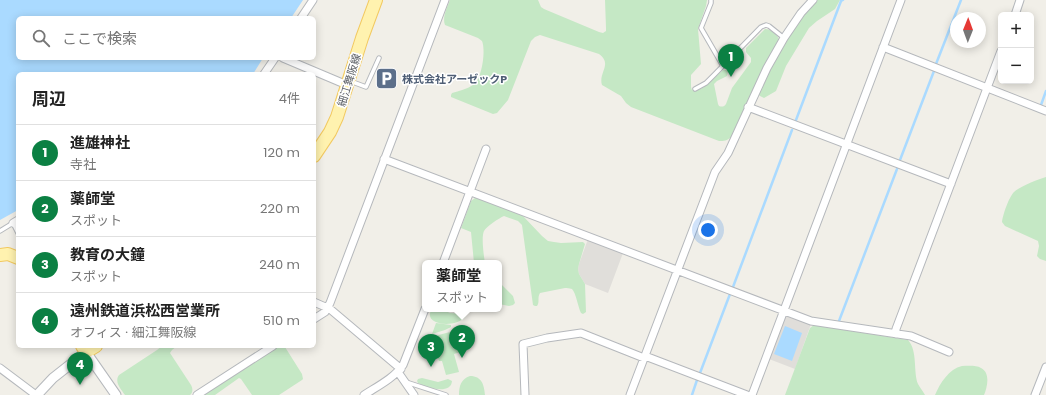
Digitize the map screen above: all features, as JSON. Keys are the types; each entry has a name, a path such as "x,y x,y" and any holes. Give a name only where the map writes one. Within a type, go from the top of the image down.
{"main road":[{"name":"細江舞阪線","path":"316,153 334,124 376,0"},
{"path":"0,255 8,254 16,257"}],"street":[{"path":"303,16 313,0"},
{"path":"316,318 325,312 327,308 445,0"},
{"path":"630,395 715,172 728,153 764,72 801,13 813,0"},
{"path":"752,395 901,0"},
{"path":"1016,12 1020,0"},
{"path":"883,47 1046,111"},
{"path":"896,334 896,329 998,59"},
{"path":"265,72 274,60"},
{"path":"287,60 348,83"},
{"path":"748,108 951,184"},
{"path":"444,260 486,149"},
{"path":"384,159 811,321 911,336 948,352"},
{"path":"316,303 330,309 399,370 414,395"},
{"path":"364,395 393,376 399,370 406,358 424,312"},
{"path":"525,395 523,344 547,338 581,333 747,395"},
{"path":"0,368 37,395 57,374 88,348 116,395"},
{"path":"197,395 270,348"},
{"path":"1035,395 1046,367"}],"lane":[{"path":"711,0 702,28 723,66"},
{"path":"695,89 706,83 761,27 769,26 784,38"},
{"path":"348,83 366,87 379,58"},
{"path":"0,230 15,221"},
{"path":"405,382 446,395"}],"shaded area":[{"path":"588,239 623,253 608,293 585,284 579,274 579,264"},
{"path":"788,315 811,324 795,369 769,359 786,316"}],"green space":[{"path":"450,0 538,0 541,7 544,9 603,33 606,31 605,0 707,0 698,29 701,64 691,75 691,87 692,90 696,90 705,87 723,70 728,71 727,76 714,84 718,104 721,107 726,104 732,88 751,62 751,58 746,52 746,48 765,29 774,33 779,40 760,75 731,137 725,140 719,141 631,107 621,96 602,85 601,81 605,61 599,54 540,35 531,41 508,100 497,113 493,114 451,97 452,93 468,88 476,82 481,71 484,51 482,41 478,38 445,25 444,16"},
{"path":"816,0 840,0 835,9 809,28 786,66 776,91 764,98 760,96 758,92 786,39 808,8"},
{"path":"1046,177 1046,261 1037,256 1039,246 1038,241 1005,226 1002,222 1006,206 1014,192 1029,183"},
{"path":"478,198 523,216 548,241 561,243 583,242 585,244 578,269 579,274 585,284 586,312 583,314 581,313 572,289 568,288 540,293 537,306 533,305 522,225 518,221 504,216 487,227 483,234 485,260 474,260 471,232 461,228 471,201"},
{"path":"502,285 513,296 515,303 509,306 502,305"},
{"path":"431,312 448,312 464,314 465,317 454,323 441,324 431,319"},
{"path":"436,323 451,325 451,327 432,334"},
{"path":"814,325 908,340 913,350 918,384 925,395 785,395 810,328"},
{"path":"461,329 467,350 454,354 459,372 446,375 442,361 439,361 433,341 436,341 435,336"},
{"path":"160,348 174,348 170,353 191,385 192,390 190,395 125,395 117,380 119,375"},
{"path":"275,348 286,348 302,374 303,379 279,395 252,395 239,378 215,395 202,395"},
{"path":"962,366 977,366 984,370 987,381 984,395 935,395 949,373"},
{"path":"470,376 480,379 485,395 459,395 461,383 464,379"},
{"path":"422,378 438,382 448,379 452,381 448,388 438,389 427,387 418,383 418,379"}],"water":[{"path":"0,0 303,0 292,16 16,16 16,60 262,60 254,72 16,72 16,211 0,220"},
{"path":"785,326 802,333 792,361 774,354"}],"waterway":[{"path":"796,120 841,1 843,0"},
{"path":"936,64 961,0"},
{"path":"900,160 934,71"},
{"path":"1041,105 1046,91"},
{"path":"733,287 792,130"},
{"path":"839,321 897,169"},
{"path":"700,373 730,294"},
{"path":"692,395 697,380"}],"place":[{"name":"進雄神社","path":"731,77"},
{"name":"株式会社アーゼックP","path":"387,79"},
{"name":"薬師堂","path":"462,358"},
{"name":"教育の大鐘","path":"431,367"},
{"name":"遠州鉄道浜松西営業所","path":"80,385"}]}
